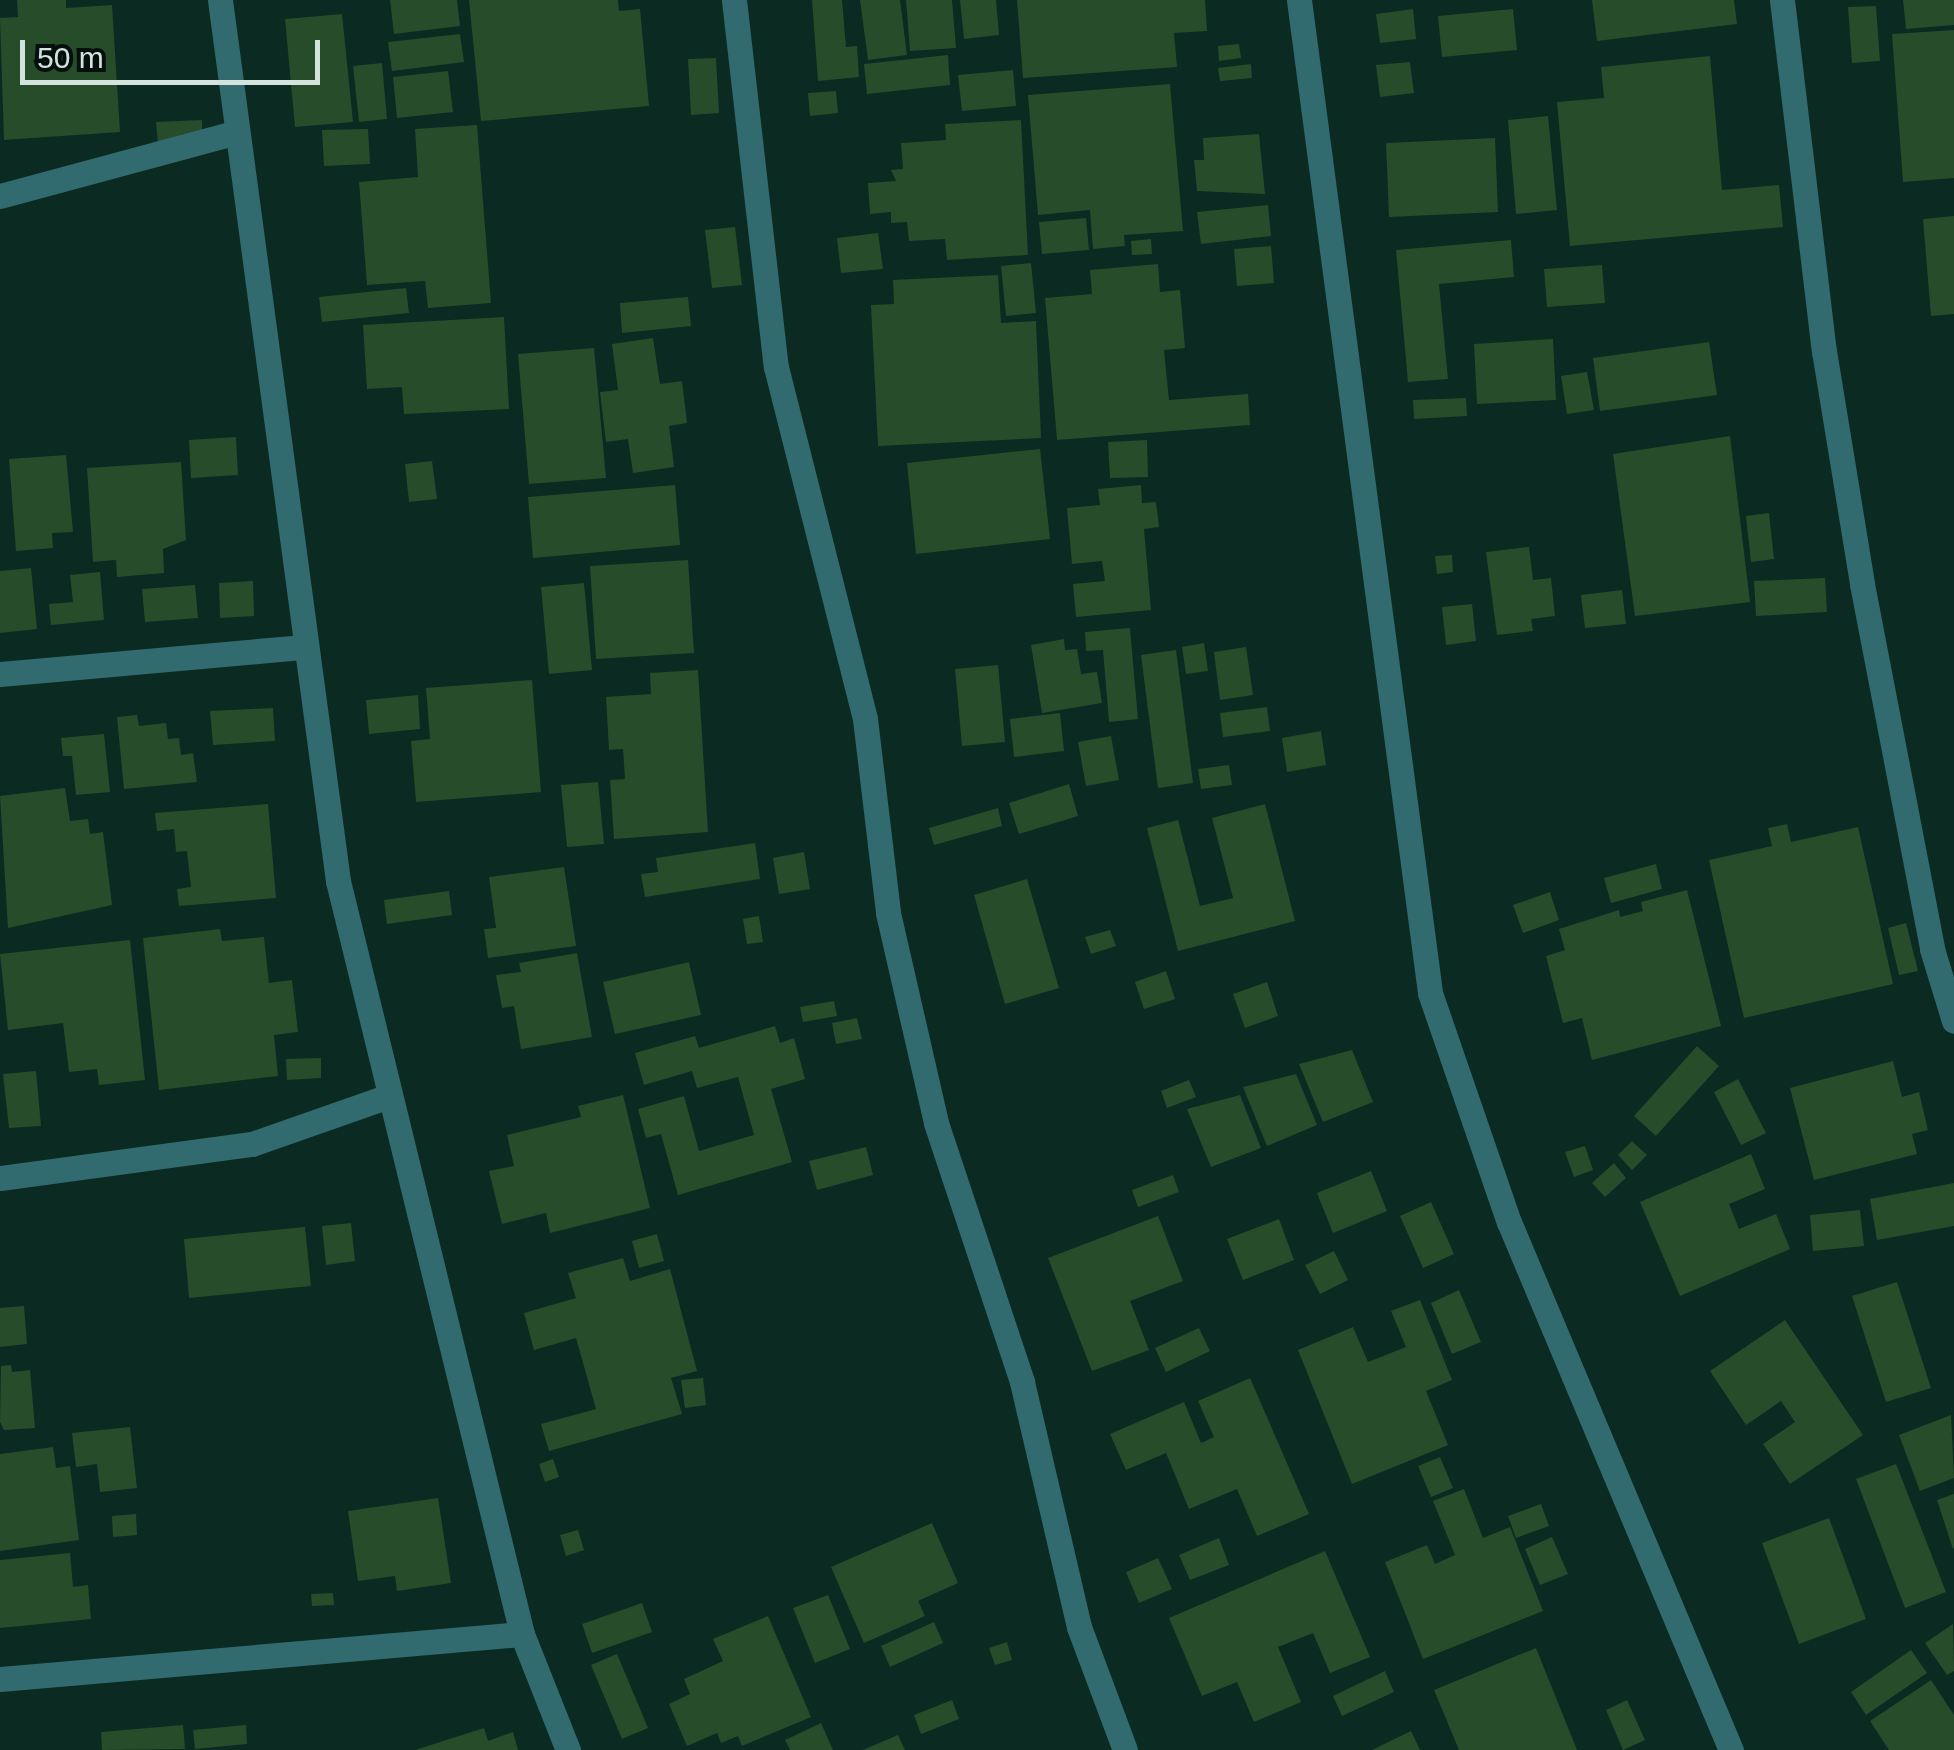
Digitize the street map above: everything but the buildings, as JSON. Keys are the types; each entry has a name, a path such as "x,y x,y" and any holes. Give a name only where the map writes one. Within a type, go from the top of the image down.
{"street":[{"path":"220,0 233,133 338,881 522,1634 568,1750"},
{"path":"734,0 776,367 864,719 892,932 936,1123 1022,1382 1079,1627 1125,1750"},
{"path":"1299,0 1430,993 1509,1222 1732,1750"},
{"path":"1782,0 1824,351 1859,565 1932,950 1954,1021"},
{"path":"0,196 233,133"},
{"path":"0,674 304,646"},
{"path":"0,1178 252,1144 388,1096"},
{"path":"0,1678 522,1634"}]}
